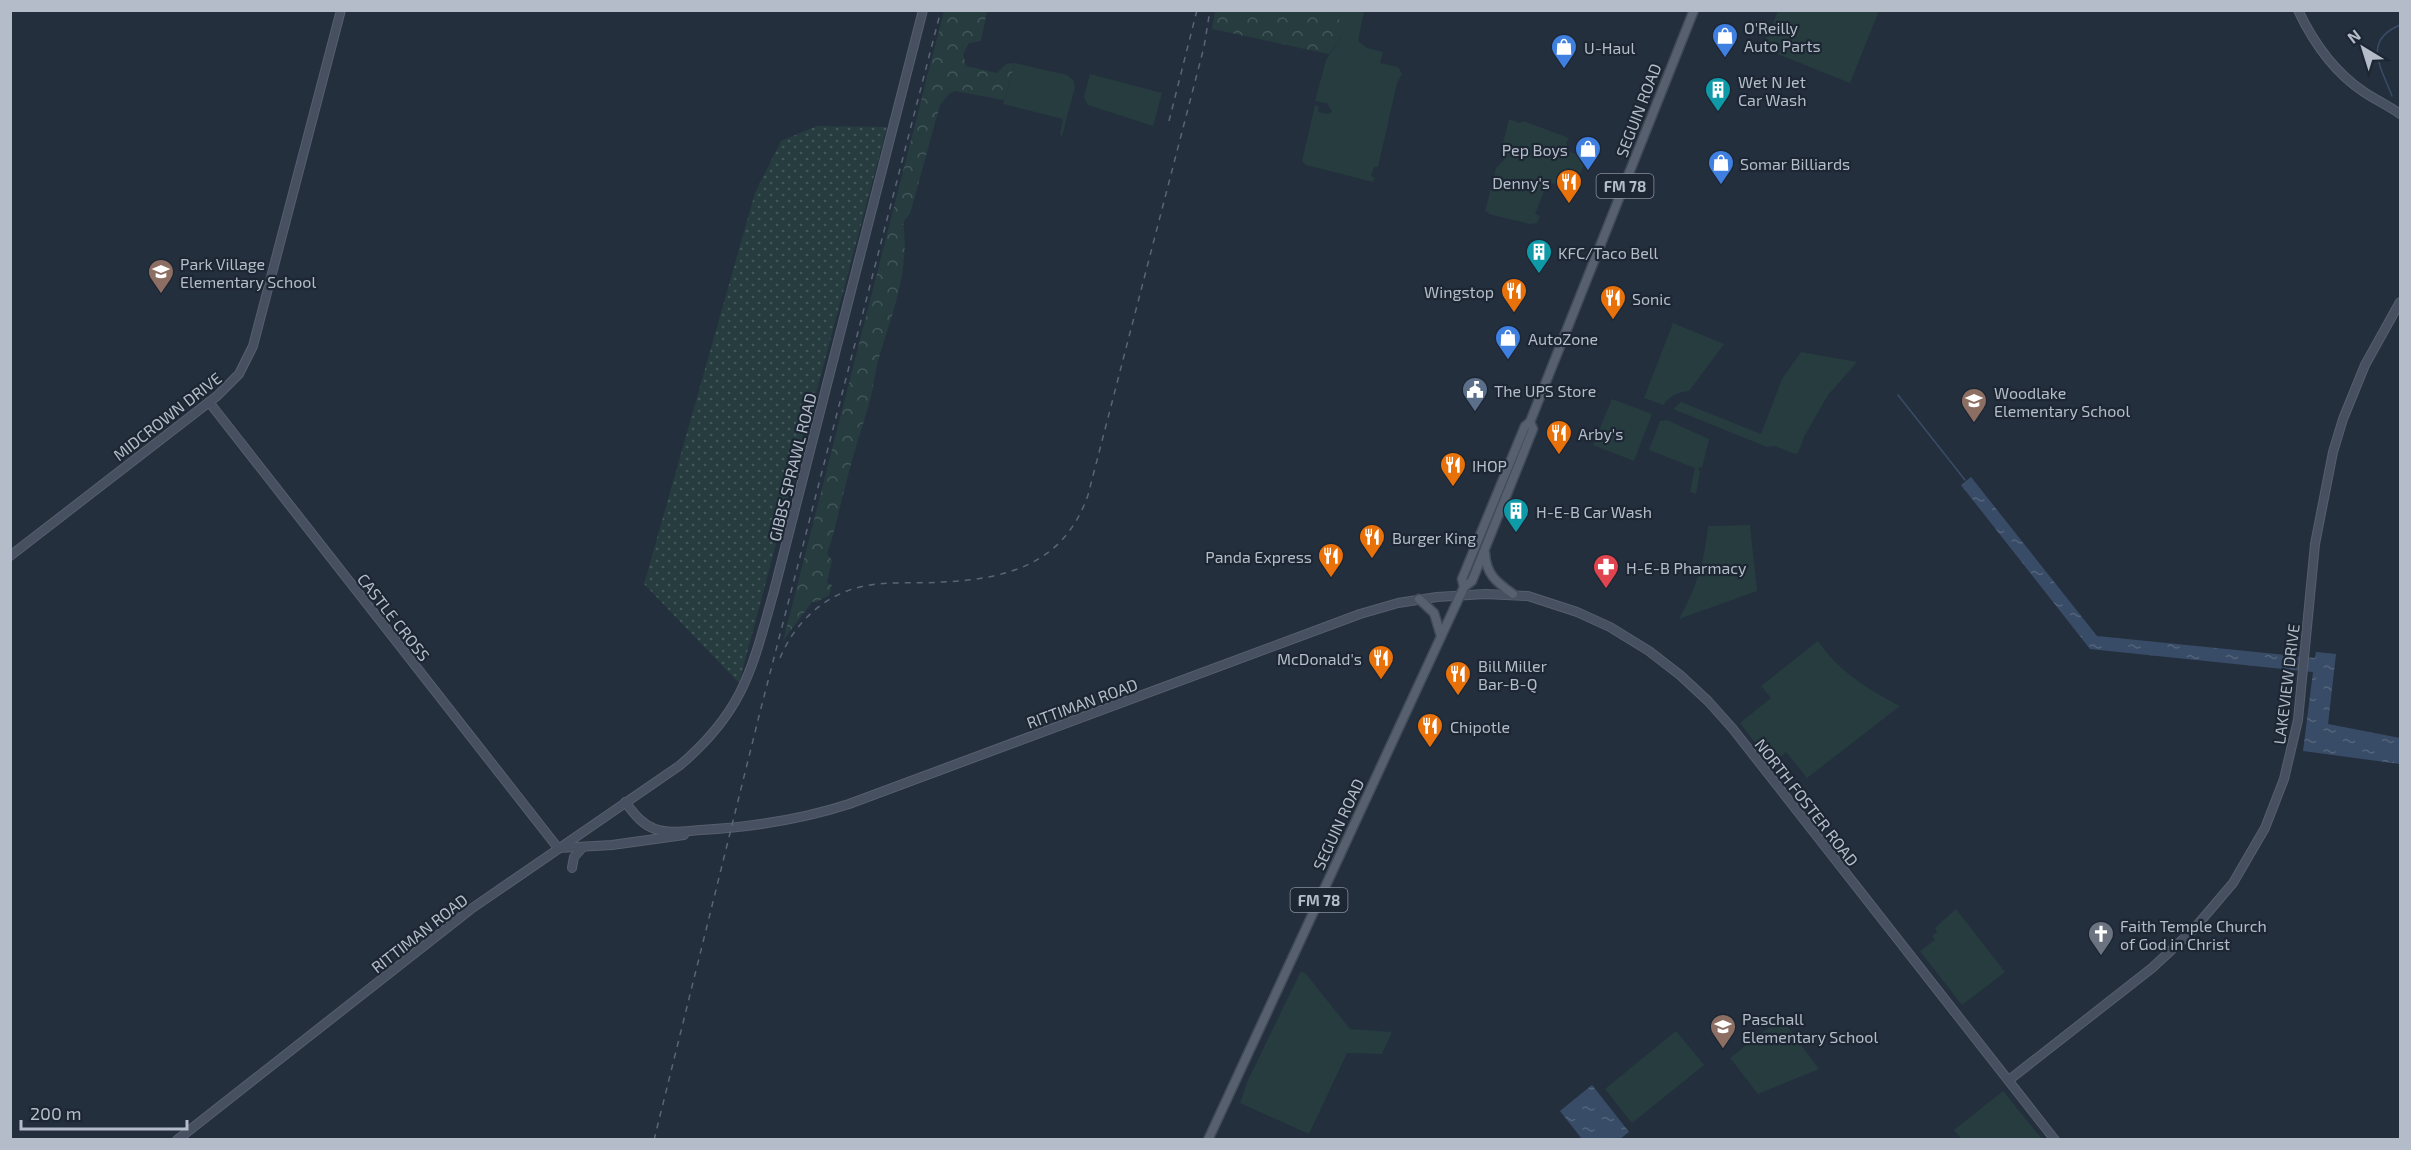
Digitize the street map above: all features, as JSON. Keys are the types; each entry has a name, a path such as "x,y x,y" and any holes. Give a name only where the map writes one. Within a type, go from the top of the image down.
{"main road":[{"name":"MIDCROWN DRIVE","path":"10,556 209,402 239,374 253,346 341,10"},
{"name":"GIBBS SPRAWL ROAD","path":"558,848 679,766 700,747 730,712 749,677 780,569 923,10"},
{"name":"SEGUIN ROAD","path":"1462,591 1462,579 1525,426 1530,422 1694,10"},
{"path":"2298,10 2315,42 2331,64 2364,92 2400,114"},
{"path":"2391,107 2400,108"},
{"name":"LAKEVIEW DRIVE","path":"2009,1080 2174,949 2206,917 2232,883 2265,828 2284,779 2298,720 2315,544 2332,452 2365,365 2400,302"},
{"name":"CASTLE CROSS","path":"209,402 558,848"},
{"name":"SEGUIN ROAD","path":"1208,1140 1462,591 1472,581 1533,429 1530,422"},
{"path":"1485,550 1489,573 1513,594"},
{"name":"RITTIMAN ROAD","path":"625,802 640,821 656,830 674,832 796,819 874,795 1360,614 1462,591"},
{"name":"NORTH FOSTER ROAD","path":"1462,591 1513,594 1553,602 1610,627 1649,651 1708,700 1809,825 2055,1140"},
{"path":"1419,599 1436,616 1441,637"},
{"name":"RITTIMAN ROAD","path":"177,1140 471,909 558,848 582,848 656,840 712,829"},
{"path":"572,868 574,857 582,848"}],"green space":[{"path":"944,11 987,11 981,41 969,43 963,54 966,66 997,73 1006,64 1015,63 1004,100 955,91 949,94 940,105 910,214 903,222 905,239 900,288 879,357 869,404 827,554 832,560 827,583 832,585 829,595 817,602 812,602 783,641"},
{"path":"1215,11 1341,11 1339,17 1343,34 1329,54 1212,29"},
{"path":"1341,11 1364,11 1358,41 1367,48 1383,52 1380,63 1398,67 1402,74 1397,83 1378,167 1374,167 1371,176 1375,178 1373,182 1306,165 1302,161 1315,105 1319,107 1318,112 1328,114 1332,112 1327,103 1315,101 1326,60 1343,34 1339,17"},
{"path":"1778,11 1879,11 1850,83 1762,48"},
{"path":"1015,63 1067,75 1074,81 1075,87 1062,136 1060,135 1063,119 1003,104"},
{"path":"1090,74 1162,93 1153,126 1088,105 1084,97"},
{"path":"1509,119 1520,123 1523,121 1569,138 1566,143 1570,152 1587,158 1576,184 1558,179 1557,184 1550,183 1548,187 1551,188 1545,189 1535,214 1540,216 1537,223 1530,224 1485,212 1496,168 1504,160 1507,151 1502,147"},
{"path":"817,126 887,127 739,683 644,584 755,193 781,141"},
{"path":"1673,323 1724,344 1689,391 1674,395 1664,405 1644,398"},
{"path":"1801,352 1857,362 1828,395 1804,437 1798,453 1795,454 1775,446 1767,447 1673,409 1681,402 1761,434 1782,379"},
{"path":"1612,399 1652,414 1634,461 1593,445"},
{"path":"1667,420 1709,439 1702,468 1698,469 1700,471 1696,494 1690,492 1695,468 1649,450 1660,421"},
{"path":"1750,525 1757,591 1679,619 1699,574 1708,526"},
{"path":"1818,641 1835,662 1855,679 1900,706 1807,778 1786,752 1772,765 1740,723 1771,698 1761,686"},
{"path":"1956,909 2005,972 1962,1005 1920,951 1935,940 1932,936 1937,932 1935,928"},
{"path":"1301,971 1306,974 1350,1029 1392,1032 1382,1054 1347,1053 1309,1134 1240,1103 1248,1080"},
{"path":"1781,1018 1819,1069 1758,1094 1730,1058"},
{"path":"1676,1031 1704,1065 1632,1123 1605,1089"},
{"path":"2003,1091 2042,1139 1961,1139 1954,1130"}],"water":[{"path":"1971,477 2097,636 2315,658 2316,652 2336,654 2328,724 2400,738 2400,764 2303,751 2313,672 2090,649 1961,485"},
{"path":"1592,1085 1629,1132 1620,1139 1582,1139 1560,1111"}],"waterway":[{"path":"2392,96 2380,65 2378,47 2388,31 2400,25"},
{"path":"1898,395 1965,480"}],"railway":[{"path":"654,1140 760,712 941,10"},
{"path":"1169,121 1197,10"},
{"path":"780,658 786,645 803,622 824,603 837,596 873,584 966,580 1011,571 1049,552 1078,518 1088,495 1204,47 1210,10"}],"place":[{"name":"O'Reilly Auto Parts","path":"1725,59"},
{"name":"U-Haul","path":"1564,70"},
{"name":"Wet N Jet Car Wash","path":"1718,113"},
{"name":"Pep Boys","path":"1588,172"},
{"name":"Somar Billiards","path":"1721,186"},
{"name":"Denny's","path":"1569,205"},
{"name":"KFC/Taco Bell","path":"1539,275"},
{"name":"Park Village Elementary School","path":"161,295"},
{"name":"Wingstop","path":"1514,314"},
{"name":"Sonic","path":"1613,321"},
{"name":"AutoZone","path":"1508,361"},
{"name":"The UPS Store","path":"1475,413"},
{"name":"Woodlake Elementary School","path":"1974,424"},
{"name":"Arby's","path":"1559,456"},
{"name":"IHOP","path":"1453,488"},
{"name":"H-E-B Car Wash","path":"1516,534"},
{"name":"Burger King","path":"1372,560"},
{"name":"Panda Express","path":"1331,579"},
{"name":"H-E-B Pharmacy","path":"1606,590"},
{"name":"McDonald's","path":"1381,681"},
{"name":"Bill Miller Bar-B-Q","path":"1458,697"},
{"name":"Chipotle","path":"1430,749"},
{"name":"Faith Temple Church of God in Christ","path":"2101,957"},
{"name":"Paschall Elementary School","path":"1723,1050"}]}
